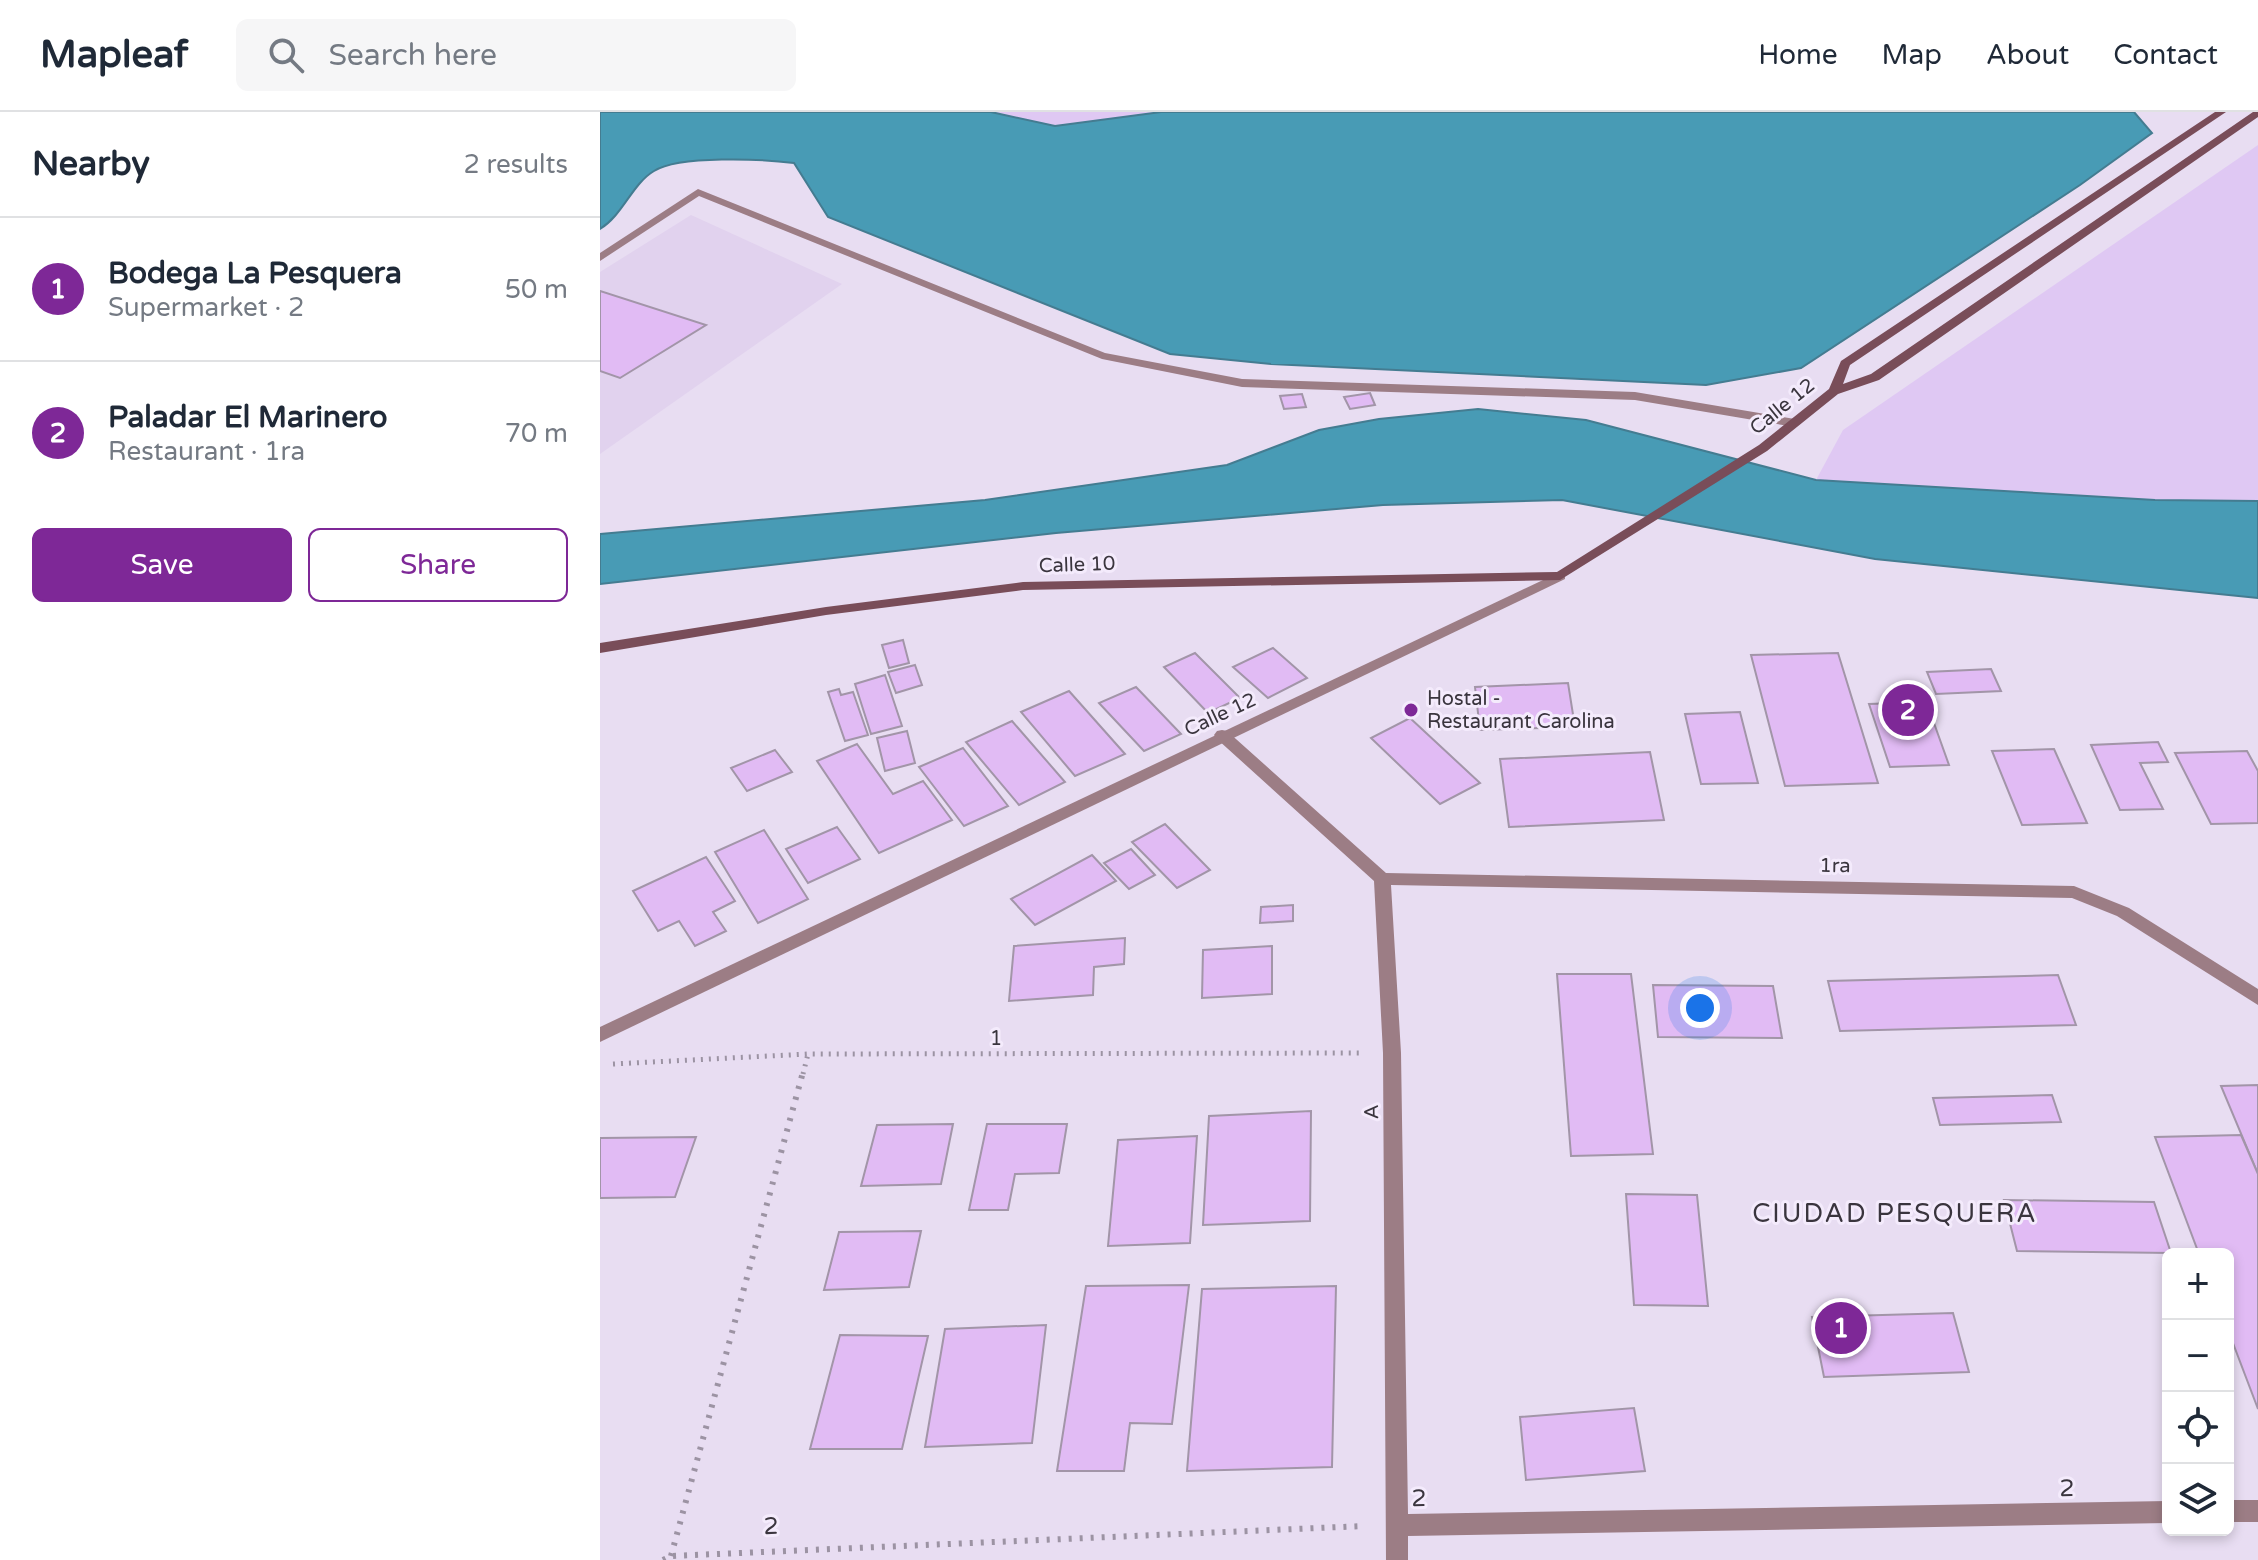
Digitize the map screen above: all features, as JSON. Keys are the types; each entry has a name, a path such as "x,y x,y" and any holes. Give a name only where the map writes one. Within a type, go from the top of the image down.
{"main road":[{"name":"Calle 12","path":"1834,391 1845,363 2221,112"},
{"name":"Calle 12","path":"1560,576 1763,448 1834,391 1875,377 2258,113"},
{"name":"Calle 10","path":"600,648 826,611 1023,586 1560,576"}],"street":[{"path":"600,258 698,192 1102,356 1242,383 1635,396 1795,423"},
{"name":"Calle 12","path":"600,1035 1560,576"},
{"path":"1222,735 1382,879"},
{"name":"1ra","path":"1382,879 2074,892 2123,912 2258,998"},
{"name":"A","path":"1382,879 1392,1053 1397,1560"},
{"path":"2234,1511 2258,1511"},
{"name":"2","path":"1397,1525 2162,1512"}],"path":[{"name":"1","path":"600,1064 808,1054 1392,1053"},
{"path":"667,1558 808,1054"},
{"name":"2","path":"667,1558 1397,1525"}],"shaded area":[{"path":"991,112 1161,112 1055,126"},
{"path":"2258,145 2258,501 2155,500 1816,480 1843,430"},
{"path":"691,215 842,284 600,454 600,272"}],"water":[{"path":"600,112 991,112 1055,126 1161,112 2134,112 2152,133 2080,185 1801,368 1706,385 1271,364 1170,354 828,217 794,163 701,160 666,166 646,177 615,216 600,229"},
{"path":"1478,409 1586,420 1816,480 2155,500 2258,501 2258,598 1875,559 1562,500 1383,505 1056,533 600,584 600,534 985,500 1227,465 1319,430 1379,419"}],"building":[{"path":"600,291 706,325 620,378 600,371"},
{"path":"1370,393 1375,405 1350,409 1344,397"},
{"path":"1302,394 1306,407 1284,409 1280,396"},
{"path":"903,640 909,663 889,668 882,645"},
{"path":"1273,648 1307,678 1268,698 1233,667"},
{"path":"1195,653 1240,698 1208,713 1164,667"},
{"path":"1838,653 1878,783 1785,786 1751,655"},
{"path":"915,665 922,685 896,693 888,672"},
{"path":"1991,669 2001,691 1936,694 1927,672"},
{"path":"885,675 902,726 871,734 855,684"},
{"path":"1568,683 1575,727 1480,730 1475,687"},
{"path":"1920,684 1949,765 1890,767 1869,704 1899,703 1894,685"},
{"path":"1136,687 1181,734 1144,751 1099,703"},
{"path":"839,689 841,695 853,692 868,735 845,741 828,692"},
{"path":"1069,691 1125,754 1075,776 1021,712"},
{"path":"1740,712 1758,783 1701,784 1685,714"},
{"path":"1410,718 1480,783 1440,804 1371,738"},
{"path":"1012,721 1065,782 1019,805 966,742"},
{"path":"907,731 915,763 885,771 877,738"},
{"path":"2158,742 2168,762 2140,763 2163,809 2120,810 2091,745"},
{"path":"857,744 893,794 923,781 952,820 879,853 817,761"},
{"path":"963,748 1008,806 964,826 919,767"},
{"path":"2054,749 2087,823 2022,825 1992,751"},
{"path":"775,750 792,772 747,791 731,768"},
{"path":"2247,751 2258,771 2258,823 2211,824 2175,753"},
{"path":"1650,752 1664,820 1509,827 1500,759"},
{"path":"1165,824 1210,870 1177,888 1132,842"},
{"path":"837,827 860,859 808,883 786,849"},
{"path":"764,830 808,899 758,923 715,852"},
{"path":"1131,849 1155,875 1129,889 1104,863"},
{"path":"1092,855 1116,881 1035,925 1011,899"},
{"path":"706,857 735,901 713,912 726,931 695,946 679,921 658,931 633,891"},
{"path":"1293,905 1293,921 1260,923 1261,907"},
{"path":"1125,938 1124,964 1094,967 1093,995 1009,1001 1014,946"},
{"path":"1272,946 1272,994 1202,998 1203,950"},
{"path":"1557,974 1631,974 1653,1154 1571,1156"},
{"path":"2058,975 2076,1025 1840,1031 1828,981"},
{"path":"1653,985 1773,986 1782,1038 1658,1037"},
{"path":"2258,1085 2258,1174 2221,1086"},
{"path":"2052,1095 2061,1122 1940,1125 1933,1098"},
{"path":"1311,1111 1310,1221 1203,1225 1209,1116"},
{"path":"953,1124 941,1184 861,1186 877,1125"},
{"path":"987,1124 1067,1124 1059,1173 1015,1174 1008,1210 969,1210"},
{"path":"2241,1135 2258,1174 2258,1409 2234,1346 2234,1248 2197,1248 2155,1137"},
{"path":"1197,1136 1190,1243 1108,1246 1118,1140"},
{"path":"696,1137 675,1197 600,1198 600,1138"},
{"path":"1626,1194 1697,1195 1708,1306 1634,1305"},
{"path":"2004,1200 2154,1202 2169,1248 2162,1248 2162,1253 2017,1251"},
{"path":"921,1231 909,1287 824,1290 839,1232"},
{"path":"1189,1285 1172,1424 1130,1423 1124,1471 1057,1471 1086,1286"},
{"path":"1336,1286 1332,1467 1187,1471 1202,1289"},
{"path":"1953,1313 1969,1372 1824,1377 1812,1317"},
{"path":"1046,1325 1032,1443 925,1447 945,1329"},
{"path":"840,1335 928,1336 902,1449 810,1449"},
{"path":"1634,1408 1645,1471 1526,1480 1520,1417"}],"place":[{"name":"Hostal - Restaurant Carolina","path":"1411,710"},
{"name":"Paladar El Marinero","path":"1908,710"},
{"name":"Bodega La Pesquera","path":"1841,1328"}],"district":[{"name":"CIUDAD PESQUERA","path":"1895,1213"}]}
